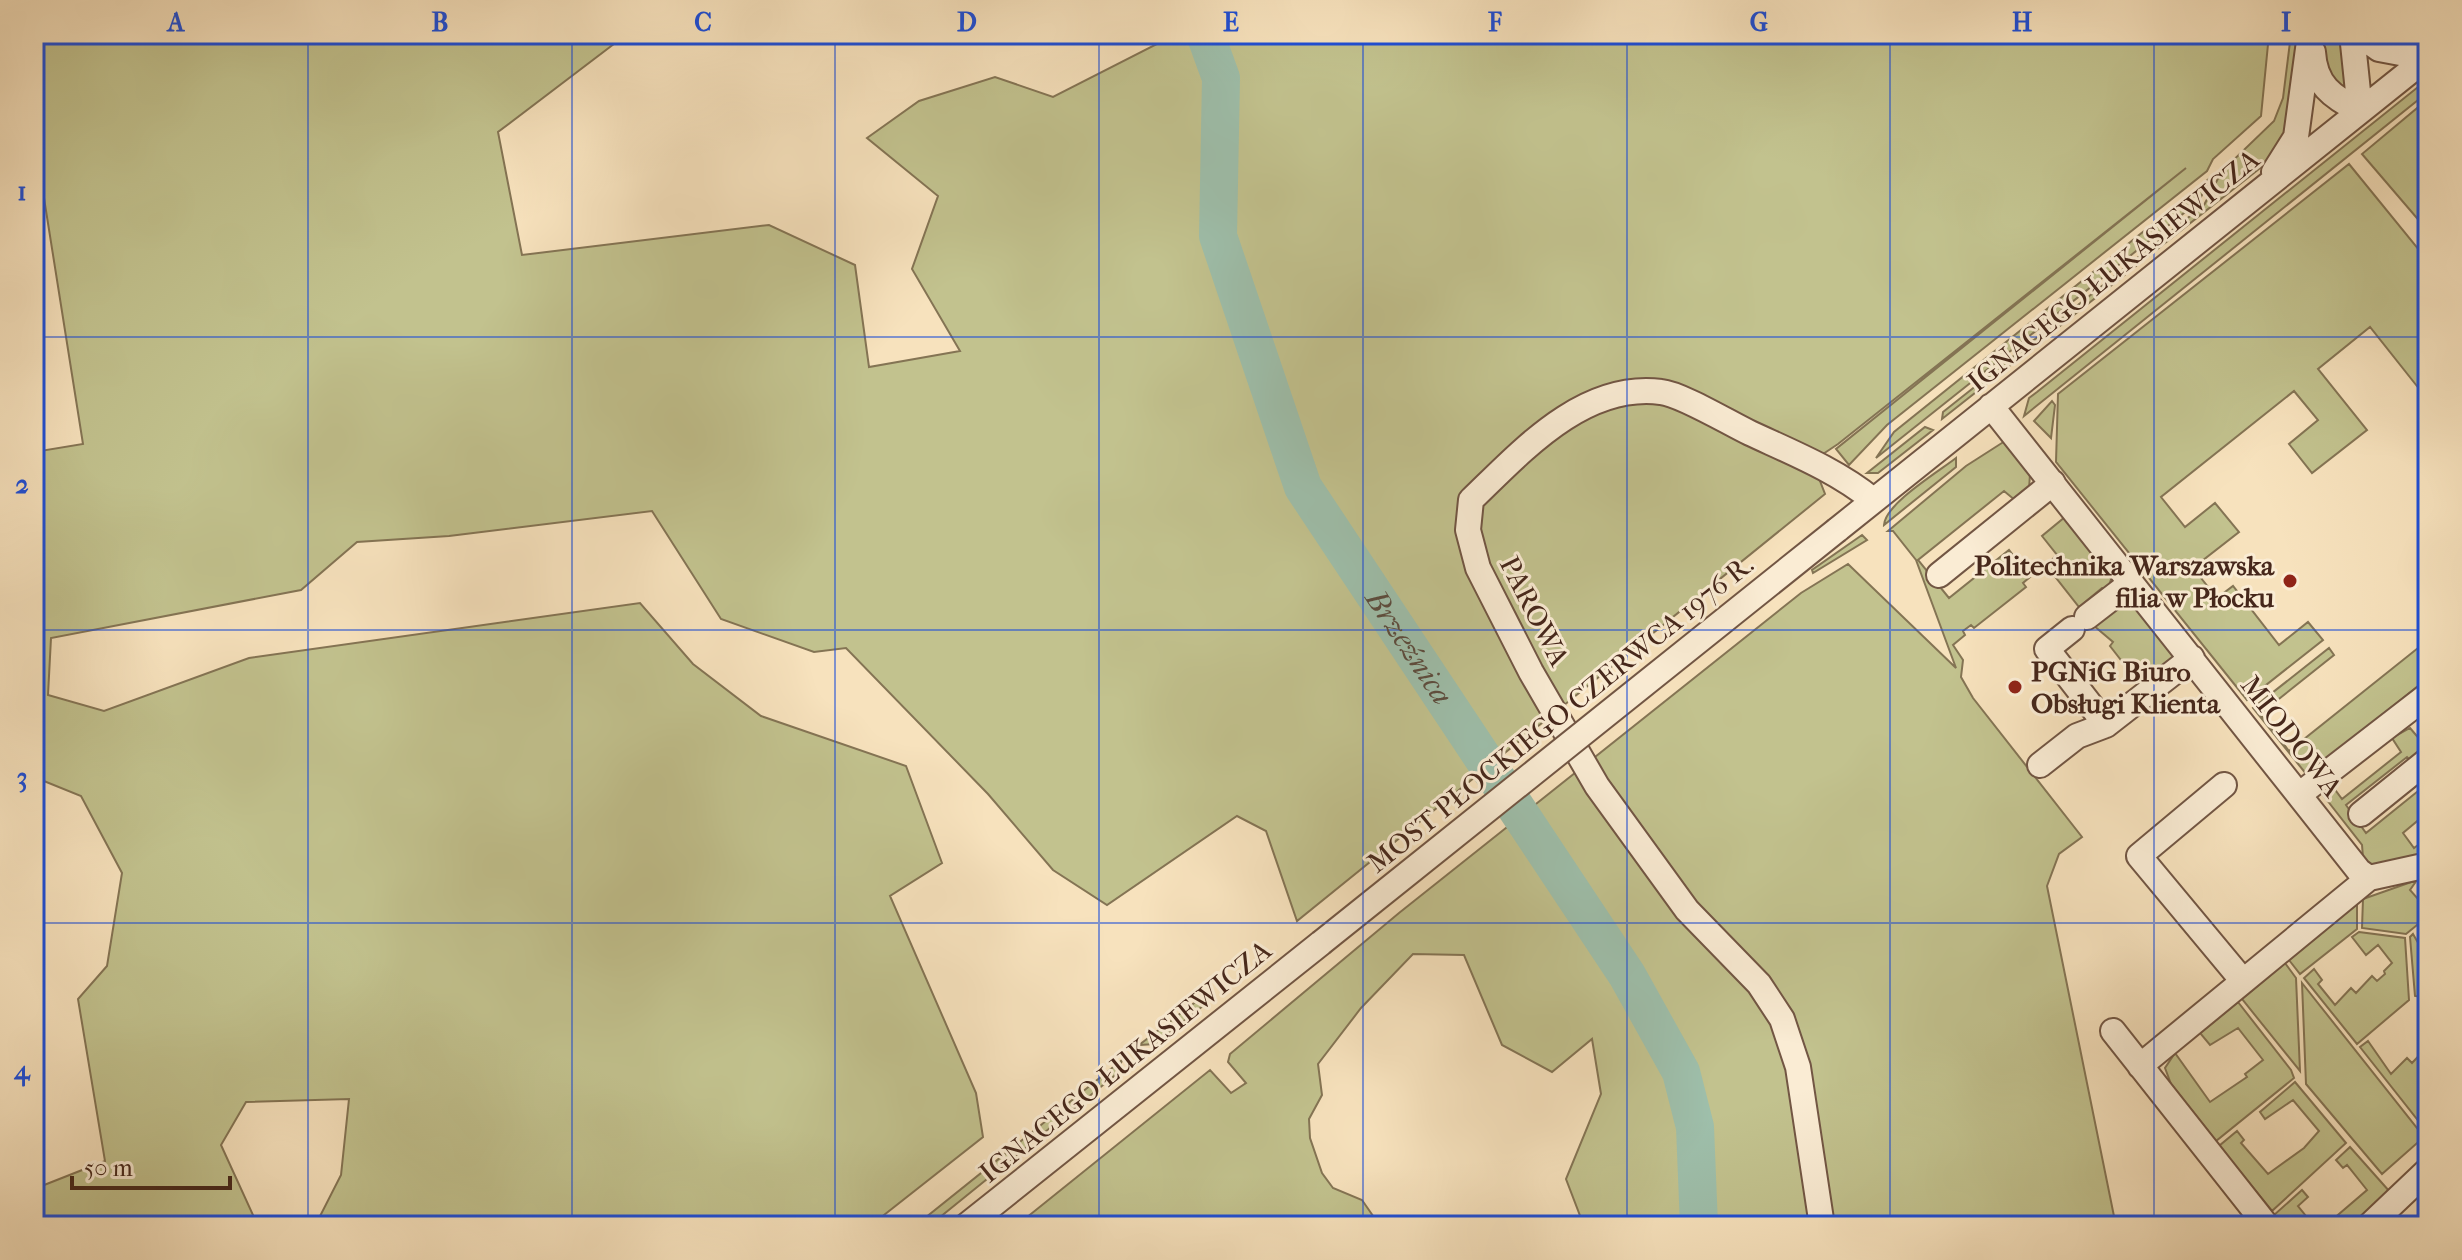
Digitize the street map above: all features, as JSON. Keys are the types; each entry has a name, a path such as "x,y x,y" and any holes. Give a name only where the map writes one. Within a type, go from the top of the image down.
{"street":[{"path":"2312,34 2314,62 2320,82 2337,99 2360,111"},
{"path":"2265,187 2296,137 2312,34"},
{"path":"2355,34 2360,111"},
{"path":"2355,34 2379,49 2428,58"},
{"name":"IGNACEGO ŁUKASIEWICZA","path":"1837,530 2428,58"},
{"name":"PAROWA","path":"1822,1226 1798,1067 1782,1019 1759,984 1687,910 1597,786 1531,672 1478,568 1468,530 1469,515 1471,500 1537,437 1562,420 1591,405 1627,393 1651,392 1663,392 1844,476 1873,500"},
{"name":"MIODOWA","path":"1991,406 2359,871 2369,878"},
{"path":"1939,575 2053,483"},
{"name":"MOST PŁOCKIEGO CZERWCA 1976 R.","path":"1321,943 1837,530"},
{"path":"2106,725 2047,649 2131,583"},
{"path":"2040,765 2077,736 2106,725 2192,658"},
{"path":"2300,794 2428,695"},
{"path":"2361,814 2428,760"},
{"path":"2224,785 2139,856 2243,981"},
{"path":"2140,1066 2369,878 2428,865"},
{"name":"IGNACEGO ŁUKASIEWICZA","path":"966,1226 1321,943"},
{"path":"2113,1031 2267,1226"},
{"path":"2369,1226 2428,1170"}],"green space":[{"path":"34,34 627,34 498,132 522,255 769,225 855,265 869,367 960,351 912,269 938,196 867,138 919,101 995,77 1053,97 1157,44 1155,34 2269,34 2261,116 2213,159 2207,171 1887,425 1849,465 1836,449 2186,168 1838,444 1817,458 1806,445 1825,494 1297,921 1266,831 1237,816 1107,905 1053,870 988,794 846,648 814,652 721,619 652,511 449,536 357,542 301,590 51,638 48,695 104,711 249,658 640,603 693,664 761,716 906,766 942,863 890,896 976,1093 983,1137 870,1226 315,1226 341,1175 349,1099 246,1102 221,1145 258,1226 34,1226 34,1189 105,1161 78,999 107,966 122,873 81,796 34,777 34,452 83,444 34,135"},
{"path":"2291,34 2303,34 2290,122 2274,157 1942,419 1943,412 2204,205 2222,171 2274,121 2283,98"},
{"path":"2324,34 2340,34 2348,89 2343,89 2329,71 2324,58"},
{"path":"2428,79 2428,92 2024,416 2029,398"},
{"path":"2428,99 2428,231 2362,154"},
{"path":"2349,164 2428,261 2428,400 2370,327 2318,369 2367,430 2312,473 2289,444 2318,420 2294,391 2161,497 2185,527 2215,503 2239,532 2193,568 2217,598 2233,586 2279,645 2308,622 2323,640 2247,700 2056,462 2058,394"},
{"path":"2210,178 2199,201 1876,458 1894,432"},
{"path":"2052,401 2055,405 2051,438 2034,421"},
{"path":"1925,427 1933,430 1878,473 1867,473"},
{"path":"2005,441 2030,474 2029,489 2016,501 2004,491 1918,560 1949,598 2009,550 2030,577 2023,583 2026,587 1974,628 1971,625 1963,631 1965,635 1953,645 1963,660 1961,677 1973,698 2082,837 2059,854 2047,886 2116,1226 1584,1226 1566,1179 1601,1094 1592,1039 1552,1072 1502,1045 1464,955 1413,954 1361,1008 1318,1064 1322,1095 1309,1119 1310,1138 1322,1173 1333,1188 1362,1200 1380,1226 1016,1226 1210,1070 1231,1093 1246,1083 1228,1062 1230,1054 1399,913 1801,593 1848,564 1956,668 1916,560 1893,531 1888,531 1966,466"},
{"path":"1956,458 1956,467 1884,525 1902,498"},
{"path":"2065,517 2112,576 2108,589 2102,588 2079,607 2046,565 2057,555 2042,536"},
{"path":"1862,535 1867,540 1813,573 1812,570"},
{"path":"2125,601 2130,601 2174,652 2175,658 2142,687 2110,646 2113,642 2093,625"},
{"path":"2428,640 2428,678 2307,775 2253,708 2329,648 2334,655 2260,714 2289,751"},
{"path":"2410,728 2428,749 2412,762 2407,757 2346,805 2366,833 2428,783 2428,812 2403,833 2414,848 2422,842 2428,855 2370,866 2363,857 2362,845 2323,795 2333,787 2342,799 2401,752 2392,738"},
{"path":"2417,880 2410,890 2417,898 2425,892 2428,916 2406,934 2362,928 2363,899"},
{"path":"2357,904 2357,929 2300,974 2289,960"},
{"path":"2359,932 2405,938 2409,1000 2357,1044 2304,978 2314,969 2322,980 2318,984 2335,1005 2351,988 2356,993 2372,976 2377,981 2392,963 2378,945 2366,955 2352,937"},
{"path":"2413,934 2428,960 2428,998 2415,996 2410,937"},
{"path":"2285,963 2296,978 2300,1071 2242,999"},
{"path":"2302,983 2424,1137 2382,1174 2306,1084"},
{"path":"1206,994 1213,998 1155,1044 1139,1045"},
{"path":"2238,1002 2294,1078 2216,1141 2171,1084 2165,1068 2175,1053 2210,1102 2247,1077 2245,1074 2263,1060 2238,1028 2210,1045 2200,1033"},
{"path":"2368,1041 2391,1074 2407,1058 2412,1063 2428,1046 2428,1133 2360,1047"},
{"path":"1122,1060 1118,1073 929,1226 915,1226"},
{"path":"2295,1082 2346,1143 2272,1211 2219,1146 2237,1131 2244,1140 2241,1143 2268,1174 2304,1148 2319,1131 2293,1100 2265,1119 2260,1112"},
{"path":"2350,1147 2390,1192 2352,1226 2325,1226 2367,1190 2347,1165 2343,1168 2336,1160"},
{"path":"2302,1190 2308,1197 2298,1206 2314,1226 2283,1226 2274,1215"}],"waterway":[{"name":"Brzeźnica","path":"1205,34 1221,78 1218,236 1303,487 1627,975 1681,1072 1695,1127 1699,1226"}],"place":[{"name":"Politechnika Warszawska filia w Płocku","path":"2290,581"},
{"name":"PGNiG Biuro Obsługi Klienta","path":"2015,687"}]}
